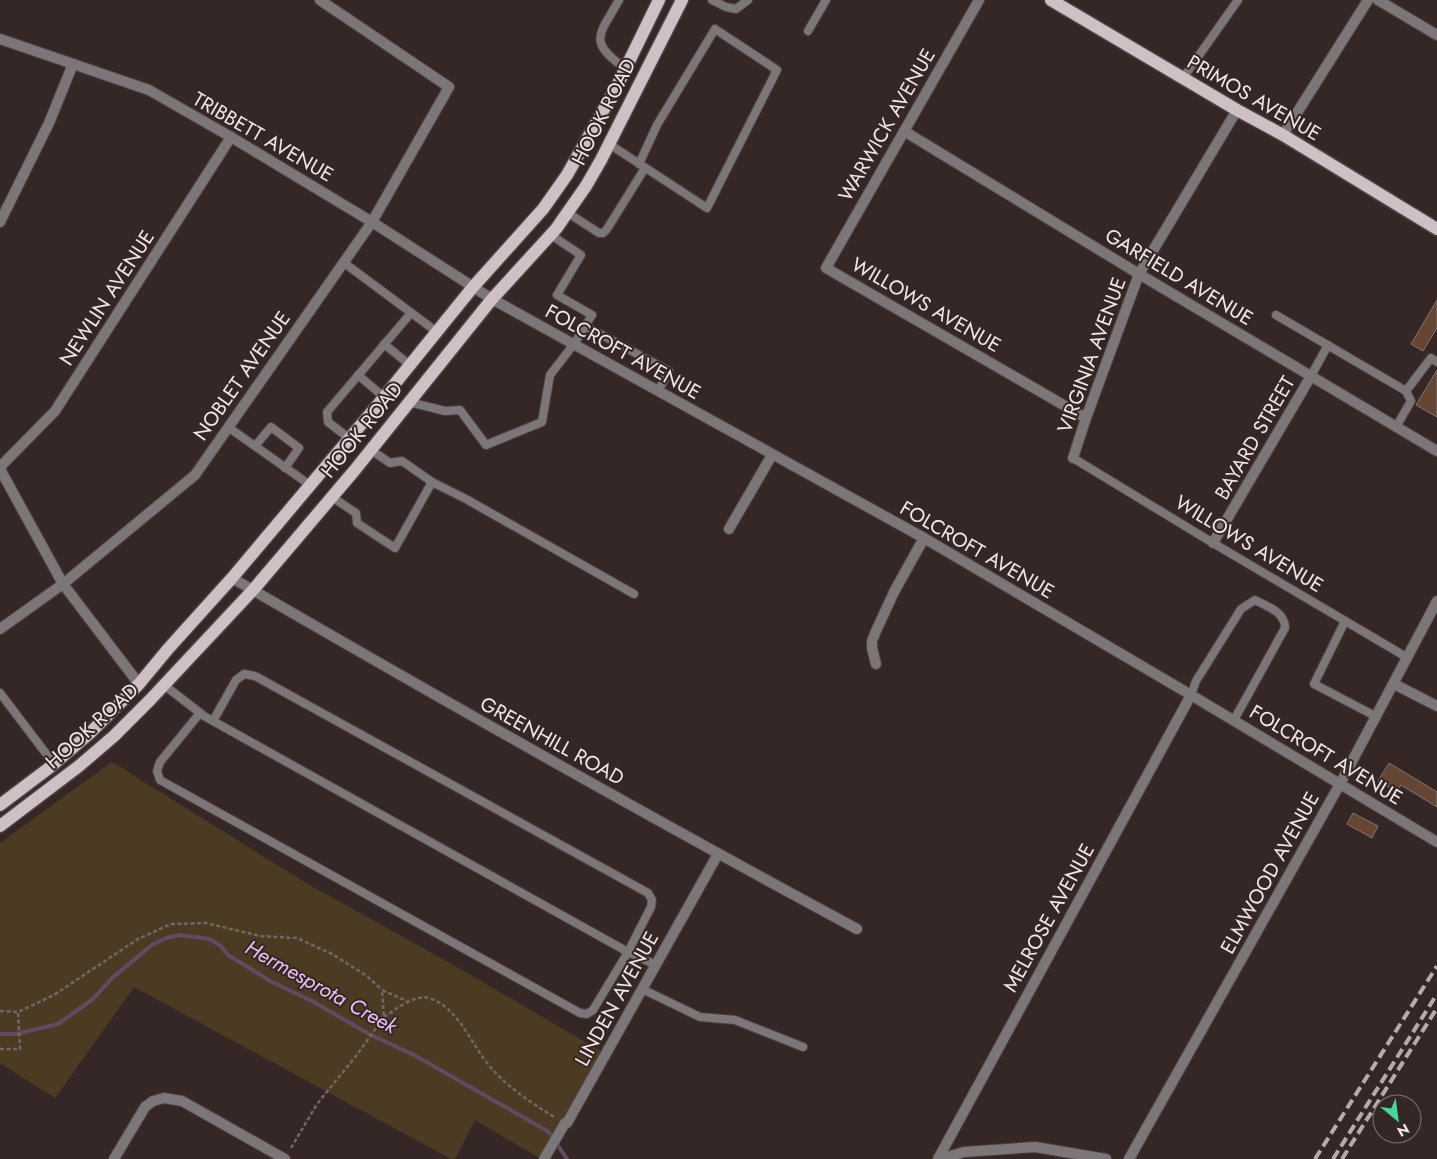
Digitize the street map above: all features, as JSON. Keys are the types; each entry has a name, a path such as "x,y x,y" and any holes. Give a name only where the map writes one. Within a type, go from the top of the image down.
{"main road":[{"name":"HOOK ROAD","path":"0,805 54,764 90,733 139,684 232,578 350,438 473,286 531,224 568,175 626,69 658,0"},
{"name":"HOOK ROAD","path":"0,826 79,766 114,736 253,590 371,450 492,299 551,235 586,186 682,0"},
{"path":"673,17 688,0"},
{"name":"PRIMOS AVENUE","path":"1052,0 1282,135 1437,229"}],"street":[{"name":"NOBLET AVENUE","path":"0,629 63,584 195,475 372,222 449,87 320,0"},
{"name":"WARWICK AVENUE","path":"826,268 979,0"},
{"path":"1282,135 1368,0"},
{"path":"1378,0 1437,35"},
{"name":"TRIBBETT AVENUE","path":"0,39 149,90 372,222 492,299"},
{"path":"0,222 49,123 73,64"},
{"name":"VIRGINIA AVENUE","path":"1073,458 1139,274 1237,110"},
{"name":"GARFIELD AVENUE","path":"904,132 1437,451"},
{"name":"NEWLIN AVENUE","path":"0,468 55,411 231,138"},
{"name":"WILLOWS AVENUE","path":"826,268 1086,418"},
{"name":"FOLCROFT AVENUE","path":"492,299 924,538 1437,842"},
{"name":"BAYARD STREET","path":"1213,543 1311,376"},
{"path":"729,529 772,455"},
{"path":"0,468 63,584 139,684"},
{"path":"876,664 872,641 876,630 894,592 924,538"},
{"name":"GREENHILL ROAD","path":"232,578 484,723 718,854 857,929"},
{"name":"ELMWOOD AVENUE","path":"1128,1159 1340,784 1437,601"},
{"path":"1394,684 1437,706"},
{"name":"MELROSE AVENUE","path":"939,1159 1191,695"},
{"name":"LINDEN AVENUE","path":"544,1159 567,1123 718,854"},
{"path":"114,1159 145,1107 153,1101 164,1098 172,1098 192,1106 285,1159"},
{"path":"939,1159 964,1152 1035,1147 1106,1159"}],"lane":[{"path":"619,0 599,35 601,46 609,57 626,69"},
{"path":"712,0 726,7 736,9 748,0"},
{"path":"808,31 826,0"},
{"path":"1183,78 1238,0"},
{"path":"568,213 599,232 603,233 607,229 642,166 657,125 715,29 777,70 707,208 642,166 609,144"},
{"path":"409,402 444,411 460,410 486,444 542,422 550,374 574,344 592,315 557,295 581,254 551,235"},
{"path":"343,262 437,332"},
{"path":"350,438 328,422 327,412 411,313"},
{"path":"1276,315 1406,391 1411,401 1396,427"},
{"path":"585,326 669,371 658,391"},
{"path":"384,344 410,365"},
{"path":"1311,376 1328,346"},
{"path":"1406,391 1430,358 1437,362"},
{"path":"358,375 384,397"},
{"path":"228,427 310,485"},
{"path":"255,446 271,428 299,448 286,468"},
{"path":"371,450 390,463 402,461 432,482 466,499 634,594"},
{"name":"WILLOWS AVENUE","path":"1073,458 1408,658"},
{"path":"332,497 356,513 357,523 394,548 432,482"},
{"path":"1191,695 1196,681 1241,609 1255,600 1279,613 1285,620 1285,628 1234,720"},
{"path":"1345,621 1314,684 1376,717"},
{"path":"200,713 160,762 157,771 160,780 580,1013 587,1014 593,1010 628,952 651,907 652,900 648,893 255,676 244,674 236,680 213,721"},
{"path":"164,685 213,721 628,952 656,965"},
{"path":"0,693 54,764"},
{"path":"642,989 700,1017 736,1020 803,1047"}],"path":[{"path":"0,1011 18,1012 54,995 138,939 171,924 206,923 260,936 297,938 332,954 368,976 382,990 408,1001"},
{"path":"382,990 384,1018"},
{"path":"291,1148 317,1104 384,1018 408,1001 427,997 447,1007 492,1068 525,1099 565,1124"},
{"path":"0,1049 20,1049 18,1012"}],"shaded area":[{"path":"112,762 308,884 464,971 606,1054 541,1159 475,1120 455,1159 451,1159 134,987 55,1098 0,1063 0,843"}],"building":[{"path":"1437,300 1437,328 1423,351 1411,344"},
{"path":"1437,370 1437,417 1416,405"},
{"path":"1389,763 1437,792 1437,807 1401,785 1397,792 1378,781"},
{"path":"1353,813 1378,826 1372,838 1347,824"}],"waterway":[{"name":"Hermesprota Creek","path":"0,1034 16,1034 58,1024 93,999 112,978 152,945 166,938 180,935 209,939 221,946 228,955 272,982 312,1001 369,1034 414,1055 549,1132 567,1159"}],"railway":[{"path":"1315,1159 1437,966"},
{"path":"1333,1159 1437,994"},
{"path":"1342,1159 1437,1008"}]}
